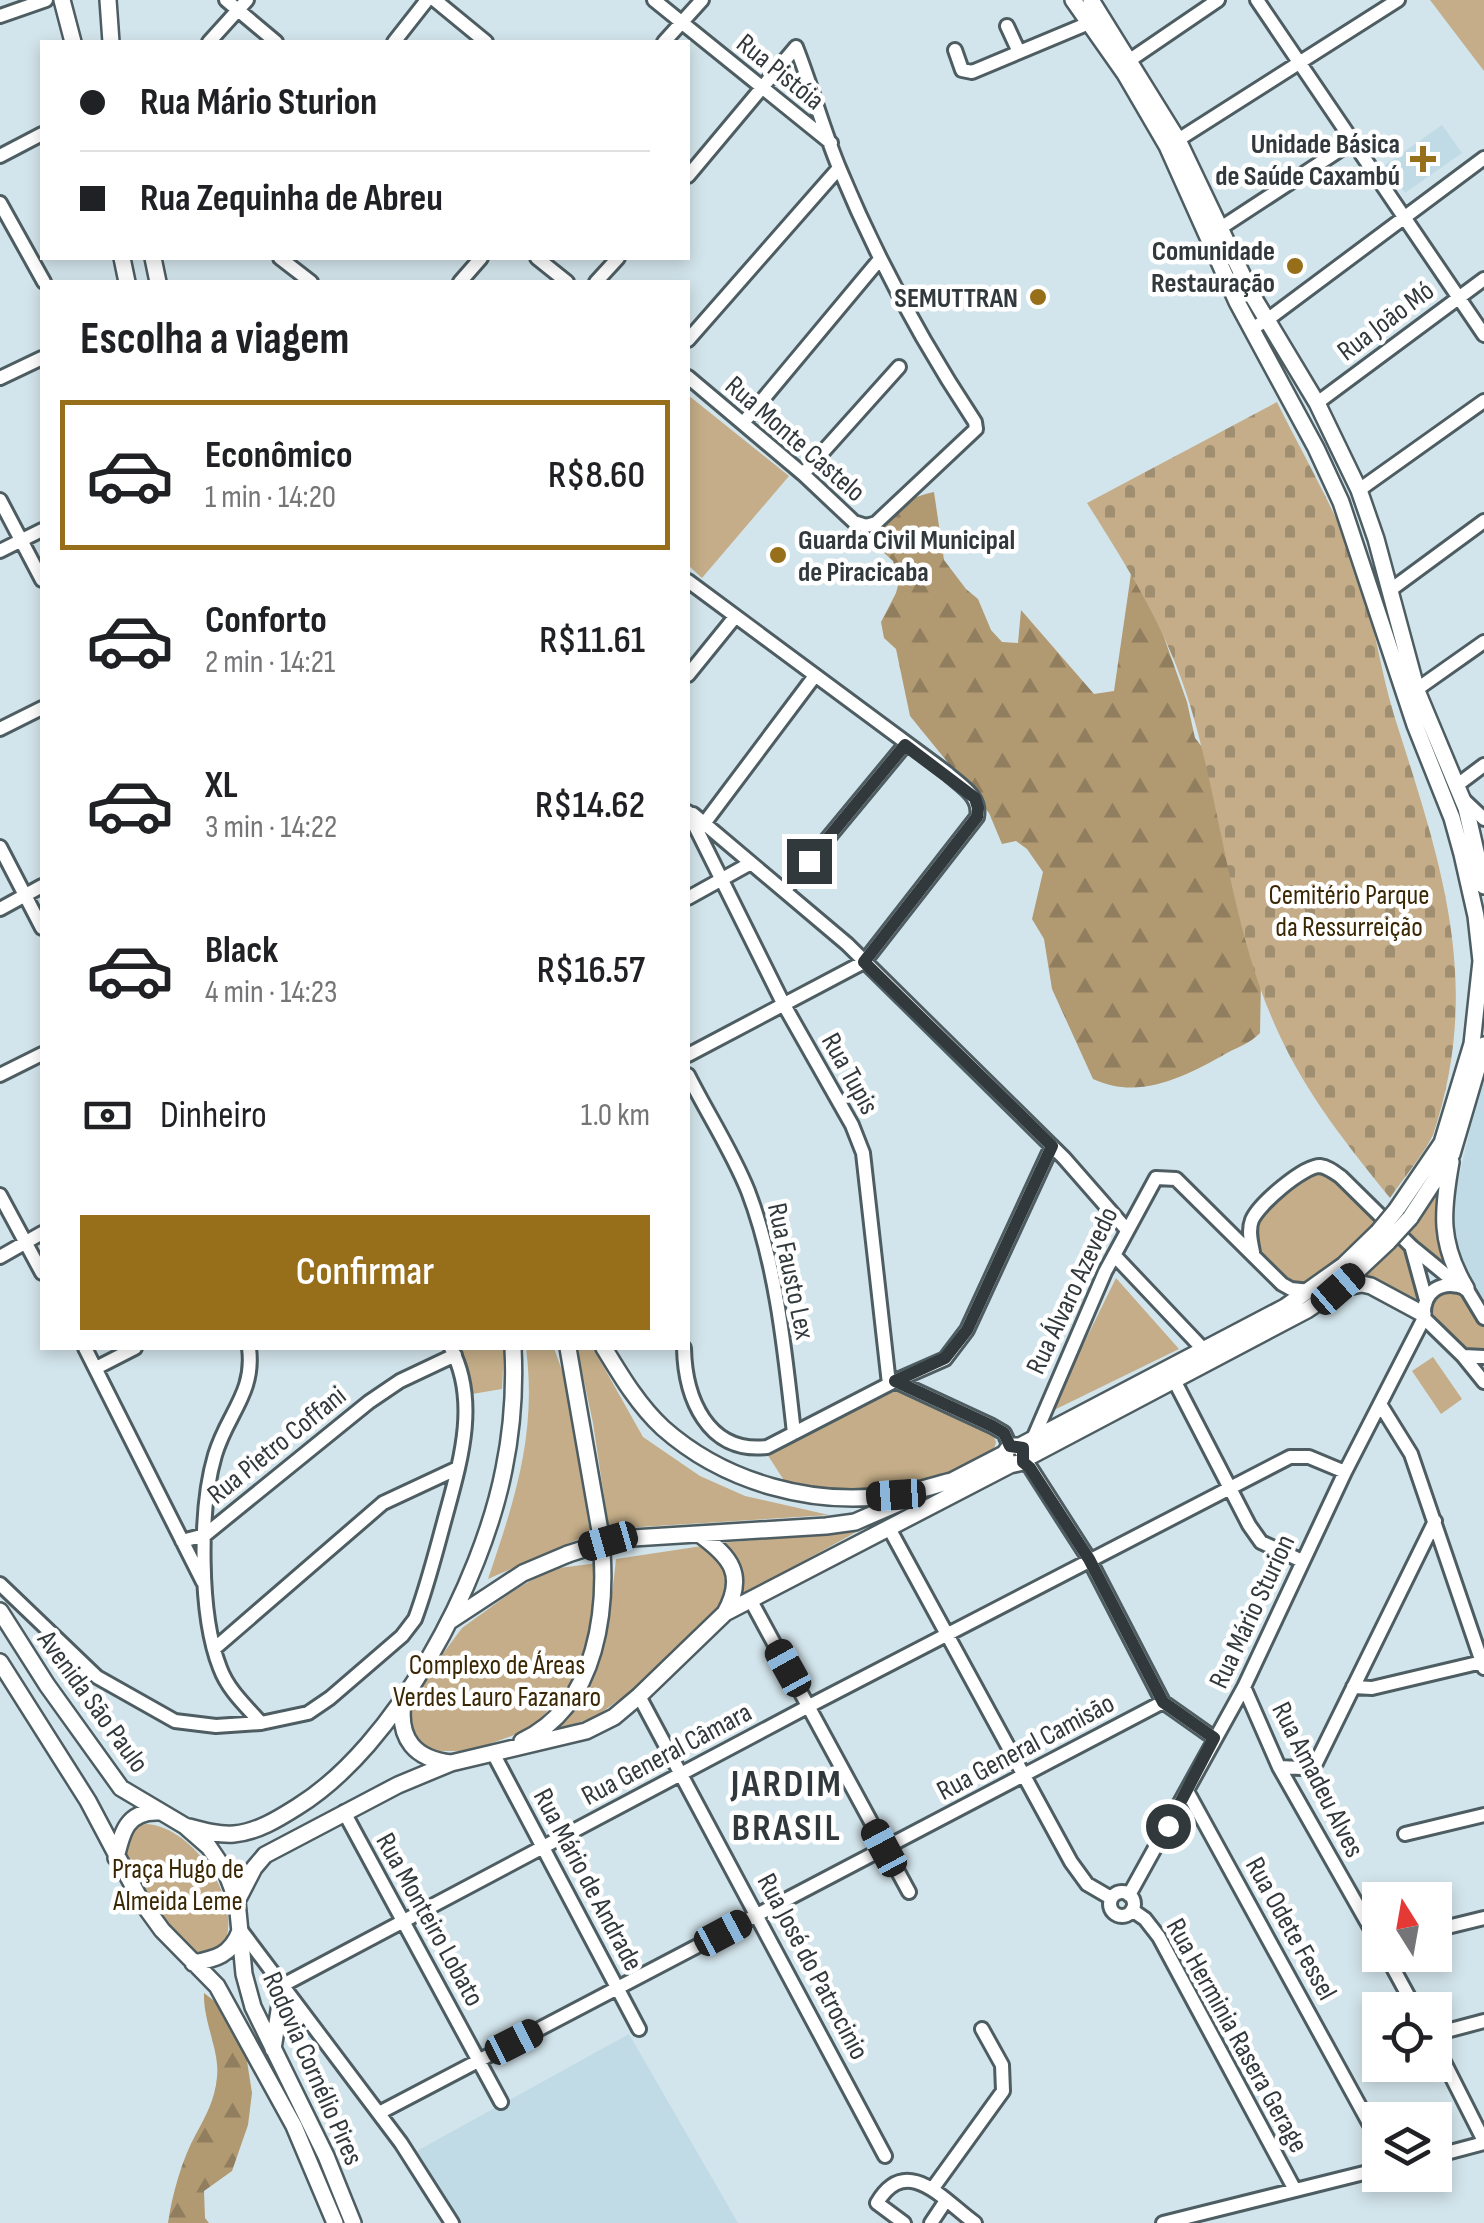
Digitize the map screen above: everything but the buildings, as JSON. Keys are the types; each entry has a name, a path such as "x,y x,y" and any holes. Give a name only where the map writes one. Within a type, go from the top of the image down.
{"main road":[{"path":"62,0 72,40"},
{"path":"108,0 111,40"},
{"path":"1073,0 1172,143 1206,238 1342,502 1475,852 1480,961 1472,1044 1442,1142 1404,1213"},
{"path":"1092,0 1130,60 1267,320 1317,402 1359,490 1376,538 1412,692 1459,792 1484,886"},
{"path":"1462,1286 1444,1240 1452,1154 1484,1045"},
{"path":"444,1625 523,1573 608,1541 782,1531 855,1522 1018,1453 1174,1380 1307,1310 1338,1289 1452,1154"},
{"path":"237,1901 265,1855 344,1812 451,1763 586,1731 614,1717 726,1613 889,1528 1286,1307 1383,1237"},
{"path":"1338,1289 1371,1286 1424,1311"},
{"path":"185,1826 234,1834 280,1818 317,1795 351,1766 404,1698 478,1556 504,1473 514,1394 514,1350"},
{"path":"496,1752 536,1735 561,1713 579,1686 602,1618 604,1560 568,1350"},
{"path":"605,1350 636,1398 664,1428 735,1474 812,1496 854,1498 896,1495 954,1480"},
{"path":"698,1534 721,1550 732,1567 736,1580 734,1596 726,1613"},
{"name":"Avenida São Paulo","path":"0,1611 47,1685 122,1788 185,1826"},
{"name":"Avenida São Paulo","path":"0,1662 88,1801 140,1901 193,1962"},
{"path":"404,1698 406,1740 420,1754 451,1763"},
{"path":"116,1858 125,1827 134,1816 158,1812"},
{"path":"185,1826 208,1847 226,1872 237,1901"},
{"name":"Rodovia Cornélio Pires","path":"237,1901 248,1990 353,2223"},
{"path":"193,1962 221,1957 236,1942 240,1930"},
{"name":"Rodovia Cornélio Pires","path":"193,1962 218,1986 294,2126 335,2223"},
{"path":"273,2049 284,1986"}],"street":[{"path":"0,16 46,0"},
{"path":"226,0 242,6 274,40"},
{"path":"396,40 431,0 483,40"},
{"name":"Rua Pistóia","path":"654,0 831,143"},
{"path":"666,40 702,0"},
{"path":"1130,60 1218,0"},
{"path":"1257,0 1484,335"},
{"path":"1172,143 1398,0"},
{"path":"211,40 242,6"},
{"path":"955,50 966,73 1089,22"},
{"path":"1007,26 1018,52"},
{"path":"690,174 796,47 839,168 880,259 744,422"},
{"path":"0,156 40,135"},
{"path":"1220,229 1352,142"},
{"path":"1250,328 1267,320 1484,158"},
{"path":"690,338 839,168"},
{"path":"0,203 43,280"},
{"name":"Rua Monte Castelo","path":"690,379 804,474 854,522 866,526 876,523 976,429 922,341 880,259"},
{"path":"283,260 308,280"},
{"path":"462,280 478,260"},
{"path":"540,260 565,280"},
{"path":"598,280 616,260"},
{"name":"Rua João Mó","path":"1317,402 1484,279"},
{"path":"0,378 40,359"},
{"path":"804,474 899,367"},
{"path":"1359,490 1484,400"},
{"path":"0,500 40,576"},
{"path":"1389,591 1484,521"},
{"path":"0,551 40,531"},
{"path":"690,582 975,798 978,808 977,817 864,962 690,1054"},
{"path":"690,672 735,616"},
{"path":"1412,692 1484,642"},
{"path":"704,825 814,677"},
{"path":"0,729 40,709"},
{"path":"785,890 905,745"},
{"path":"1484,765 1459,792 1484,819"},
{"path":"690,812 864,962 1052,1146 1127,1230"},
{"name":"Rua Tupis","path":"690,814 720,882 852,1125 863,1154 892,1382"},
{"path":"0,847 40,924"},
{"path":"690,897 750,864"},
{"path":"0,909 40,887"},
{"path":"0,1075 40,1055"},
{"name":"Rua Fausto Lex","path":"690,1079 747,1188 757,1219 787,1368 794,1433"},
{"path":"684,1350 689,1390 705,1425 754,1449 767,1448 945,1358 967,1330 1052,1146"},
{"path":"1312,1291 1282,1284 1252,1252 1250,1230 1260,1208 1298,1175 1317,1166 1341,1176 1412,1247 1462,1286 1484,1318"},
{"name":"Rua Álvaro Azevedo","path":"1018,1453 1114,1255 1156,1178 1176,1179 1252,1252"},
{"path":"0,1195 40,1269"},
{"path":"0,1258 40,1234"},
{"path":"1412,1247 1424,1311 1434,1330 1484,1382"},
{"path":"1114,1255 1204,1350"},
{"path":"1282,1284 1286,1307"},
{"path":"1424,1311 1432,1290 1441,1284 1462,1286"},
{"name":"Rua Mário Sturion","path":"1129,1894 1244,1686 1424,1311"},
{"path":"1410,1344 1434,1330"},
{"path":"86,1350 204,1584"},
{"path":"96,1368 131,1350"},
{"path":"249,1350 252,1369 246,1390 216,1451 208,1482 204,1584 214,1649 228,1685 261,1724"},
{"path":"0,1584 97,1677 175,1721 216,1726 261,1724 308,1712 402,1636 415,1619 458,1468 466,1409 464,1383 453,1351"},
{"name":"Rua Pietro Coffani","path":"182,1541 205,1535 369,1402 453,1351"},
{"path":"1463,1356 1484,1356"},
{"path":"1174,1380 1261,1542 1302,1561"},
{"path":"892,1382 1004,1433 1089,1559 1163,1702 1214,1738"},
{"path":"1353,1687 1372,1688 1483,1665 1410,1454 1380,1404"},
{"name":"Rua General Câmara","path":"284,1986 808,1706 1290,1457 1309,1456 1345,1472"},
{"path":"214,1649 383,1503 458,1468"},
{"path":"1280,1767 1301,1768 1316,1763 1435,1521"},
{"path":"889,1528 1082,1878 1112,1898"},
{"path":"750,1599 909,1892"},
{"name":"Rua Amadeu Alves","path":"1244,1686 1280,1767 1362,1912"},
{"name":"Rua José do Patrocinio","path":"639,1696 886,2156"},
{"name":"Rua General Camisão","path":"379,2113 1163,1702"},
{"name":"Rua Mário de Andrade","path":"496,1752 639,2030"},
{"name":"Rua Odete Fessel","path":"1187,1791 1362,2110"},
{"name":"Rua Monteiro Lobato","path":"344,1812 501,2102"},
{"path":"1405,1834 1484,1815"},
{"path":"1118,1893 1129,1894 1134,1902 1132,1910 1126,1915 1114,1913 1110,1906 1112,1898 1118,1893"},
{"name":"Rua Herminia Rasera Gerage","path":"1132,1910 1145,1919 1158,1937 1296,2190"},
{"path":"1452,1926 1484,1918"},
{"path":"240,1930 379,2113 452,2223"},
{"path":"1452,2029 1484,2020"},
{"path":"934,2188 1003,2091 1002,2066 982,2029"},
{"path":"1452,2078 1484,2142 1452,2151"},
{"path":"1163,2223 1362,2174"},
{"path":"904,2223 877,2203 894,2184 920,2181 975,2223"},
{"path":"932,2223 946,2202"}],"shaded area":[{"name":"Unidade Básica de Saúde Caxambú","path":"1442,125 1462,153 1405,193 1385,165"},
{"path":"1484,1070 1484,1306 1454,1258 1450,1237 1456,1189"},
{"path":"629,2034 738,2223 459,2223 415,2152"}],"green space":[{"path":"1430,0 1484,0 1484,71"},
{"path":"690,397 789,476 702,578 690,567"},
{"name":"Cemitério Parque da Ressurreição","path":"1277,402 1332,510 1359,574 1389,698 1427,820 1450,922 1455,1025 1448,1079 1433,1135 1390,1198 1315,1099 1279,1034 1249,954 1201,746 1181,678 1146,601 1087,503"},
{"path":"934,492 944,560 978,599 991,630 1002,642 1018,643 1021,610 1094,694 1114,691 1134,553 1187,702 1195,738 1206,752 1261,981 1260,1033 1179,1077 1145,1087 1111,1085 1093,1079 1052,989 1044,939 1032,919 1043,872 1027,849 1016,841 1002,844 989,813 910,716 896,649 884,638 881,622 900,578 893,561 871,541 896,509"},
{"path":"1317,1173 1333,1177 1380,1222 1311,1285 1279,1274 1262,1251 1257,1225 1260,1216 1306,1176"},
{"path":"1443,1179 1438,1242 1453,1274 1404,1232"},
{"path":"1398,1239 1408,1252 1418,1306 1354,1280"},
{"path":"1116,1278 1179,1349 1050,1412"},
{"path":"1444,1289 1461,1291 1484,1327 1484,1352 1463,1349 1428,1312 1430,1302"},
{"path":"460,1350 504,1350 502,1389 472,1394"},
{"name":"Complexo de Áreas Verdes Lauro Fazanaro","path":"526,1350 555,1350 571,1396 590,1534 488,1579 521,1466 529,1379"},
{"path":"577,1350 594,1350 643,1437 700,1476 745,1496 829,1515 609,1529"},
{"path":"1433,1357 1462,1399 1441,1414 1412,1371"},
{"path":"894,1387 990,1429 996,1442 992,1456 940,1478 892,1490 842,1492 787,1485 767,1454"},
{"path":"858,1531 739,1597 720,1543"},
{"name":"Complexo de Áreas Verdes Lauro Fazanaro","path":"702,1546 713,1550 724,1571 726,1590 720,1606 644,1682 595,1717 551,1732 581,1694 600,1653 616,1559"},
{"name":"Complexo de Áreas Verdes Lauro Fazanaro","path":"598,1563 594,1625 584,1662 570,1686 531,1729 470,1751 435,1751 412,1736 406,1709 412,1695 462,1628 551,1569"},
{"name":"Praça Hugo de Almeida Leme","path":"137,1825 165,1828 182,1839 212,1871 227,1911 228,1930 222,1948 200,1957 188,1949 162,1923 139,1888 130,1871 123,1840"},
{"path":"204,1993 217,2003 234,2029 247,2061 252,2093 248,2125 232,2171 204,2191 205,2218 209,2223 168,2223 182,2166 216,2085 216,2057"}],"place":[{"name":"Unidade Básica de Saúde Caxambú","path":"1423,159"},
{"name":"Comunidade Restauração","path":"1295,266"},
{"name":"SEMUTTRAN","path":"1038,297"},
{"name":"Guarda Civil Municipal de Piracicaba","path":"778,555"}],"district":[{"name":"JARDIM BRASIL","path":"787,1805"}],"route":[{"path":"809,861 905,745 947,773 975,798 977,817 864,962 1052,1146 967,1330 945,1358 895,1381 992,1426 1004,1433 1010,1446 1023,1448 1023,1462 1089,1559 1163,1702 1214,1738 1168,1826"}]}
